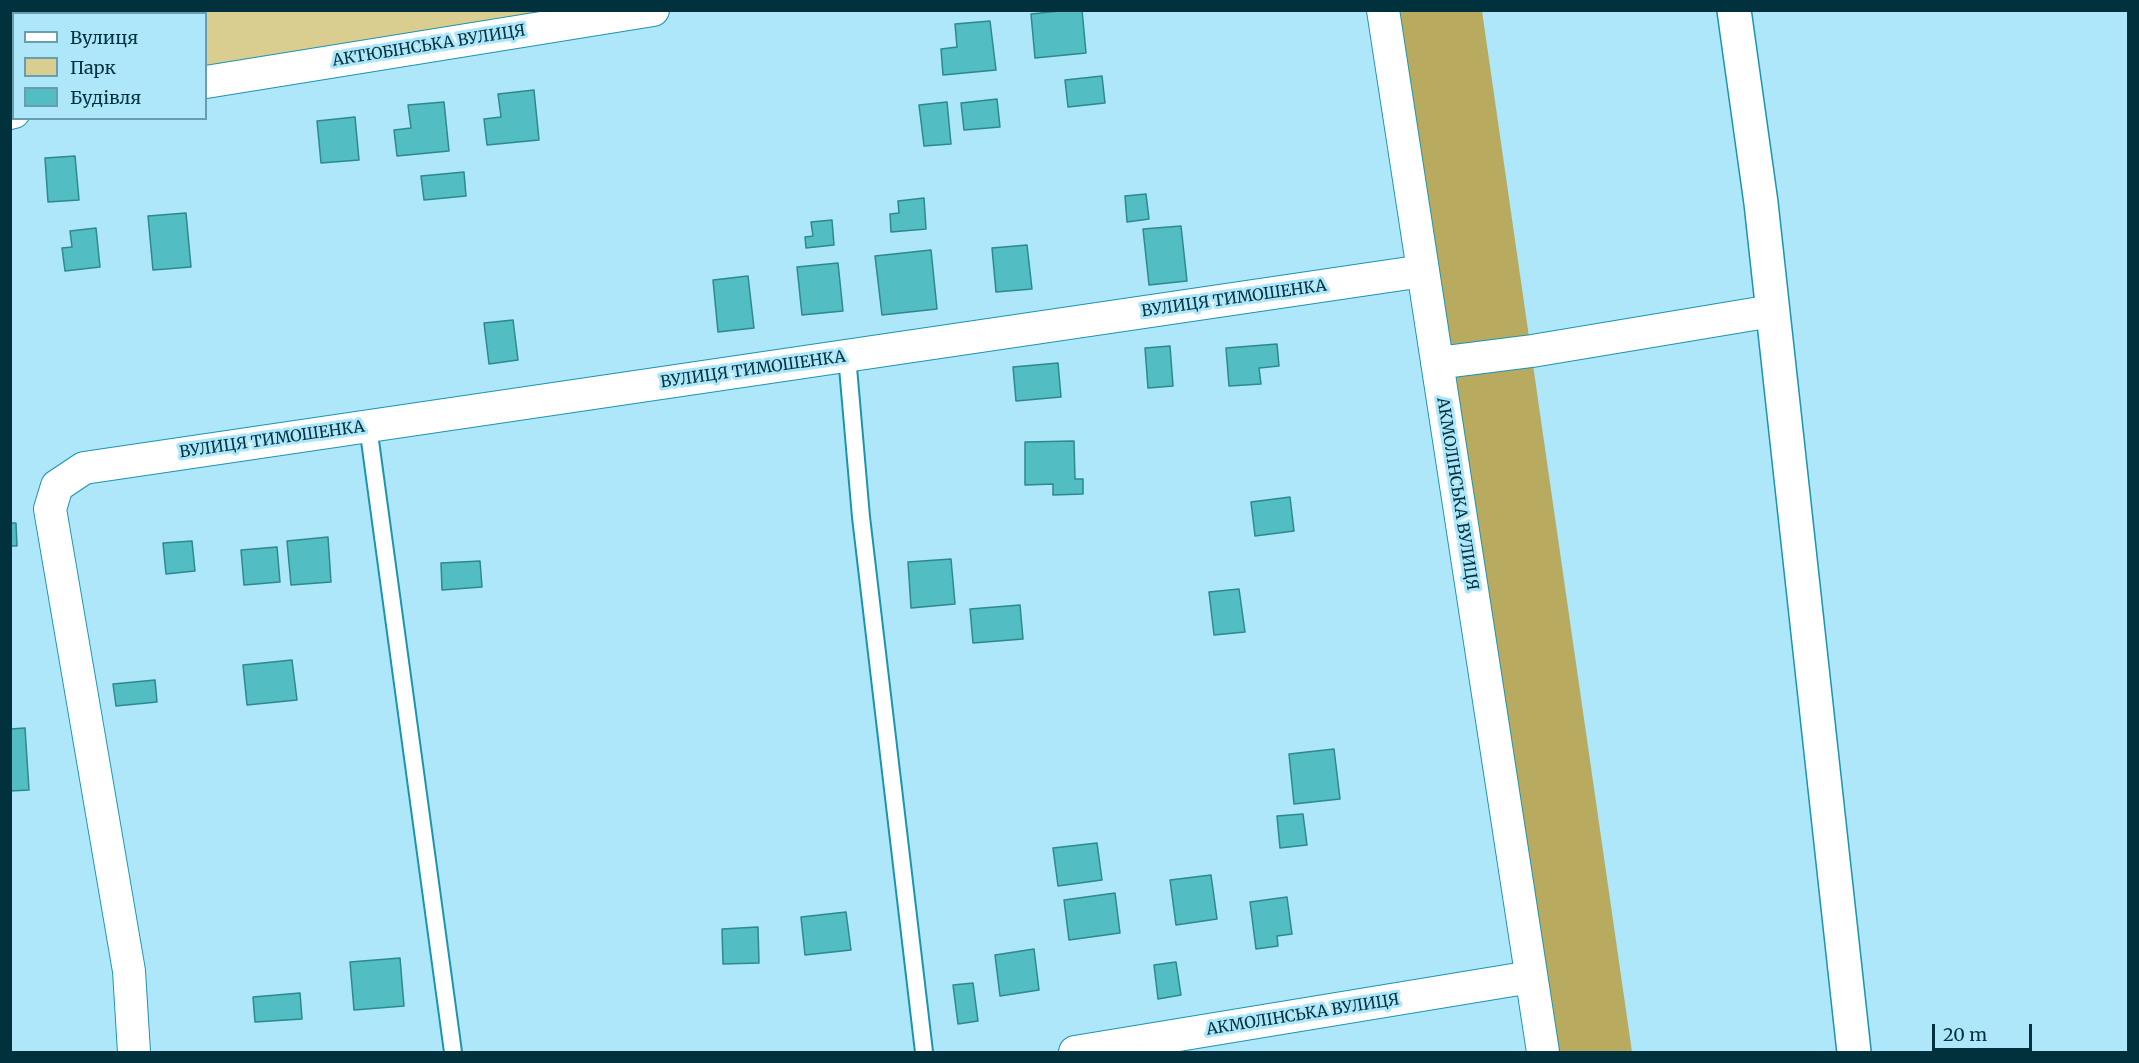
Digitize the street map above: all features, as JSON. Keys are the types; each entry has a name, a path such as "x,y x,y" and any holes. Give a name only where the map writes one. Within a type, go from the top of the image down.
{"street":[{"name":"АКТЮБІНСЬКА ВУЛИЦЯ","path":"207,82 653,10"},
{"name":"АКМОЛІНСЬКА ВУЛИЦЯ","path":"1383,10 1543,1053"},
{"path":"1734,10 1761,203 1854,1053"},
{"name":"ВУЛИЦЯ ТИМОШЕНКА","path":"135,1053 129,971 50,509 57,486 84,468 1423,271"},
{"path":"1437,363 1532,351 1772,311"},
{"name":"АКМОЛІНСЬКА ВУЛИЦЯ","path":"1075,1053 1531,977"}],"lane":[{"path":"848,356 861,517 924,1053"},
{"path":"368,426 453,1053"}],"green space":[{"path":"11,11 653,11 207,82 207,12 12,12 11,113"}],"shaded area":[{"path":"1383,11 1482,11 1632,1052 1543,1052"}],"building":[{"path":"19,10 73,10 74,12 19,12"},
{"path":"125,10 174,10 174,12 126,12"},
{"path":"1082,10 1086,53 1035,58 1031,14"},
{"path":"990,21 996,70 943,75 941,49 957,47 955,24"},
{"path":"1102,76 1105,103 1068,107 1065,80"},
{"path":"534,90 539,140 487,145 484,119 501,117 498,94"},
{"path":"997,99 1000,127 964,130 961,103"},
{"path":"444,102 449,151 397,156 394,130 411,128 408,105"},
{"path":"947,102 951,144 924,146 919,105"},
{"path":"355,117 359,160 321,163 317,121"},
{"path":"75,156 79,200 48,202 45,158"},
{"path":"464,172 466,196 424,200 421,176"},
{"path":"1146,194 1149,219 1127,222 1125,196"},
{"path":"924,198 926,229 891,232 890,214 899,213 898,201"},
{"path":"186,213 191,267 153,270 148,216"},
{"path":"832,220 834,245 806,248 805,237 813,236 811,222"},
{"path":"1181,226 1187,281 1149,285 1143,229"},
{"path":"96,228 100,267 65,271 62,248 72,247 70,231"},
{"path":"1027,245 1032,289 996,292 992,248"},
{"path":"931,250 937,309 882,315 875,256"},
{"path":"838,263 843,311 802,315 797,267"},
{"path":"748,276 754,328 718,332 713,280"},
{"path":"513,320 518,360 489,364 484,323"},
{"path":"1277,344 1279,366 1259,368 1261,384 1229,386 1226,348"},
{"path":"1170,346 1173,386 1148,388 1145,348"},
{"path":"1058,363 1061,397 1016,401 1013,367"},
{"path":"1074,441 1075,479 1083,479 1083,494 1053,495 1053,484 1025,485 1025,442"},
{"path":"1290,497 1294,531 1255,536 1251,502"},
{"path":"10,523 16,523 17,546 10,546"},
{"path":"328,537 331,582 291,585 287,541"},
{"path":"192,541 195,571 166,574 163,543"},
{"path":"277,547 280,582 244,585 241,550"},
{"path":"951,559 955,604 911,608 908,562"},
{"path":"480,561 482,587 442,590 441,563"},
{"path":"1239,589 1245,632 1214,635 1209,592"},
{"path":"1020,605 1023,639 973,643 970,609"},
{"path":"292,660 297,700 247,705 243,665"},
{"path":"155,680 157,702 116,706 113,684"},
{"path":"25,728 29,790 10,791 10,729"},
{"path":"1334,749 1340,799 1294,804 1289,754"},
{"path":"1303,814 1307,845 1280,848 1277,816"},
{"path":"1097,843 1102,880 1058,886 1053,848"},
{"path":"1211,875 1217,919 1176,925 1170,880"},
{"path":"1115,893 1120,933 1069,940 1064,900"},
{"path":"1287,897 1292,934 1277,936 1278,946 1256,949 1250,902"},
{"path":"846,912 851,950 805,955 801,917"},
{"path":"758,927 759,963 723,964 722,929"},
{"path":"1034,949 1039,990 1000,996 995,955"},
{"path":"400,958 404,1006 354,1010 350,962"},
{"path":"1176,962 1181,995 1158,999 1154,965"},
{"path":"973,983 978,1021 958,1024 953,985"},
{"path":"300,993 302,1019 255,1022 253,997"}]}
